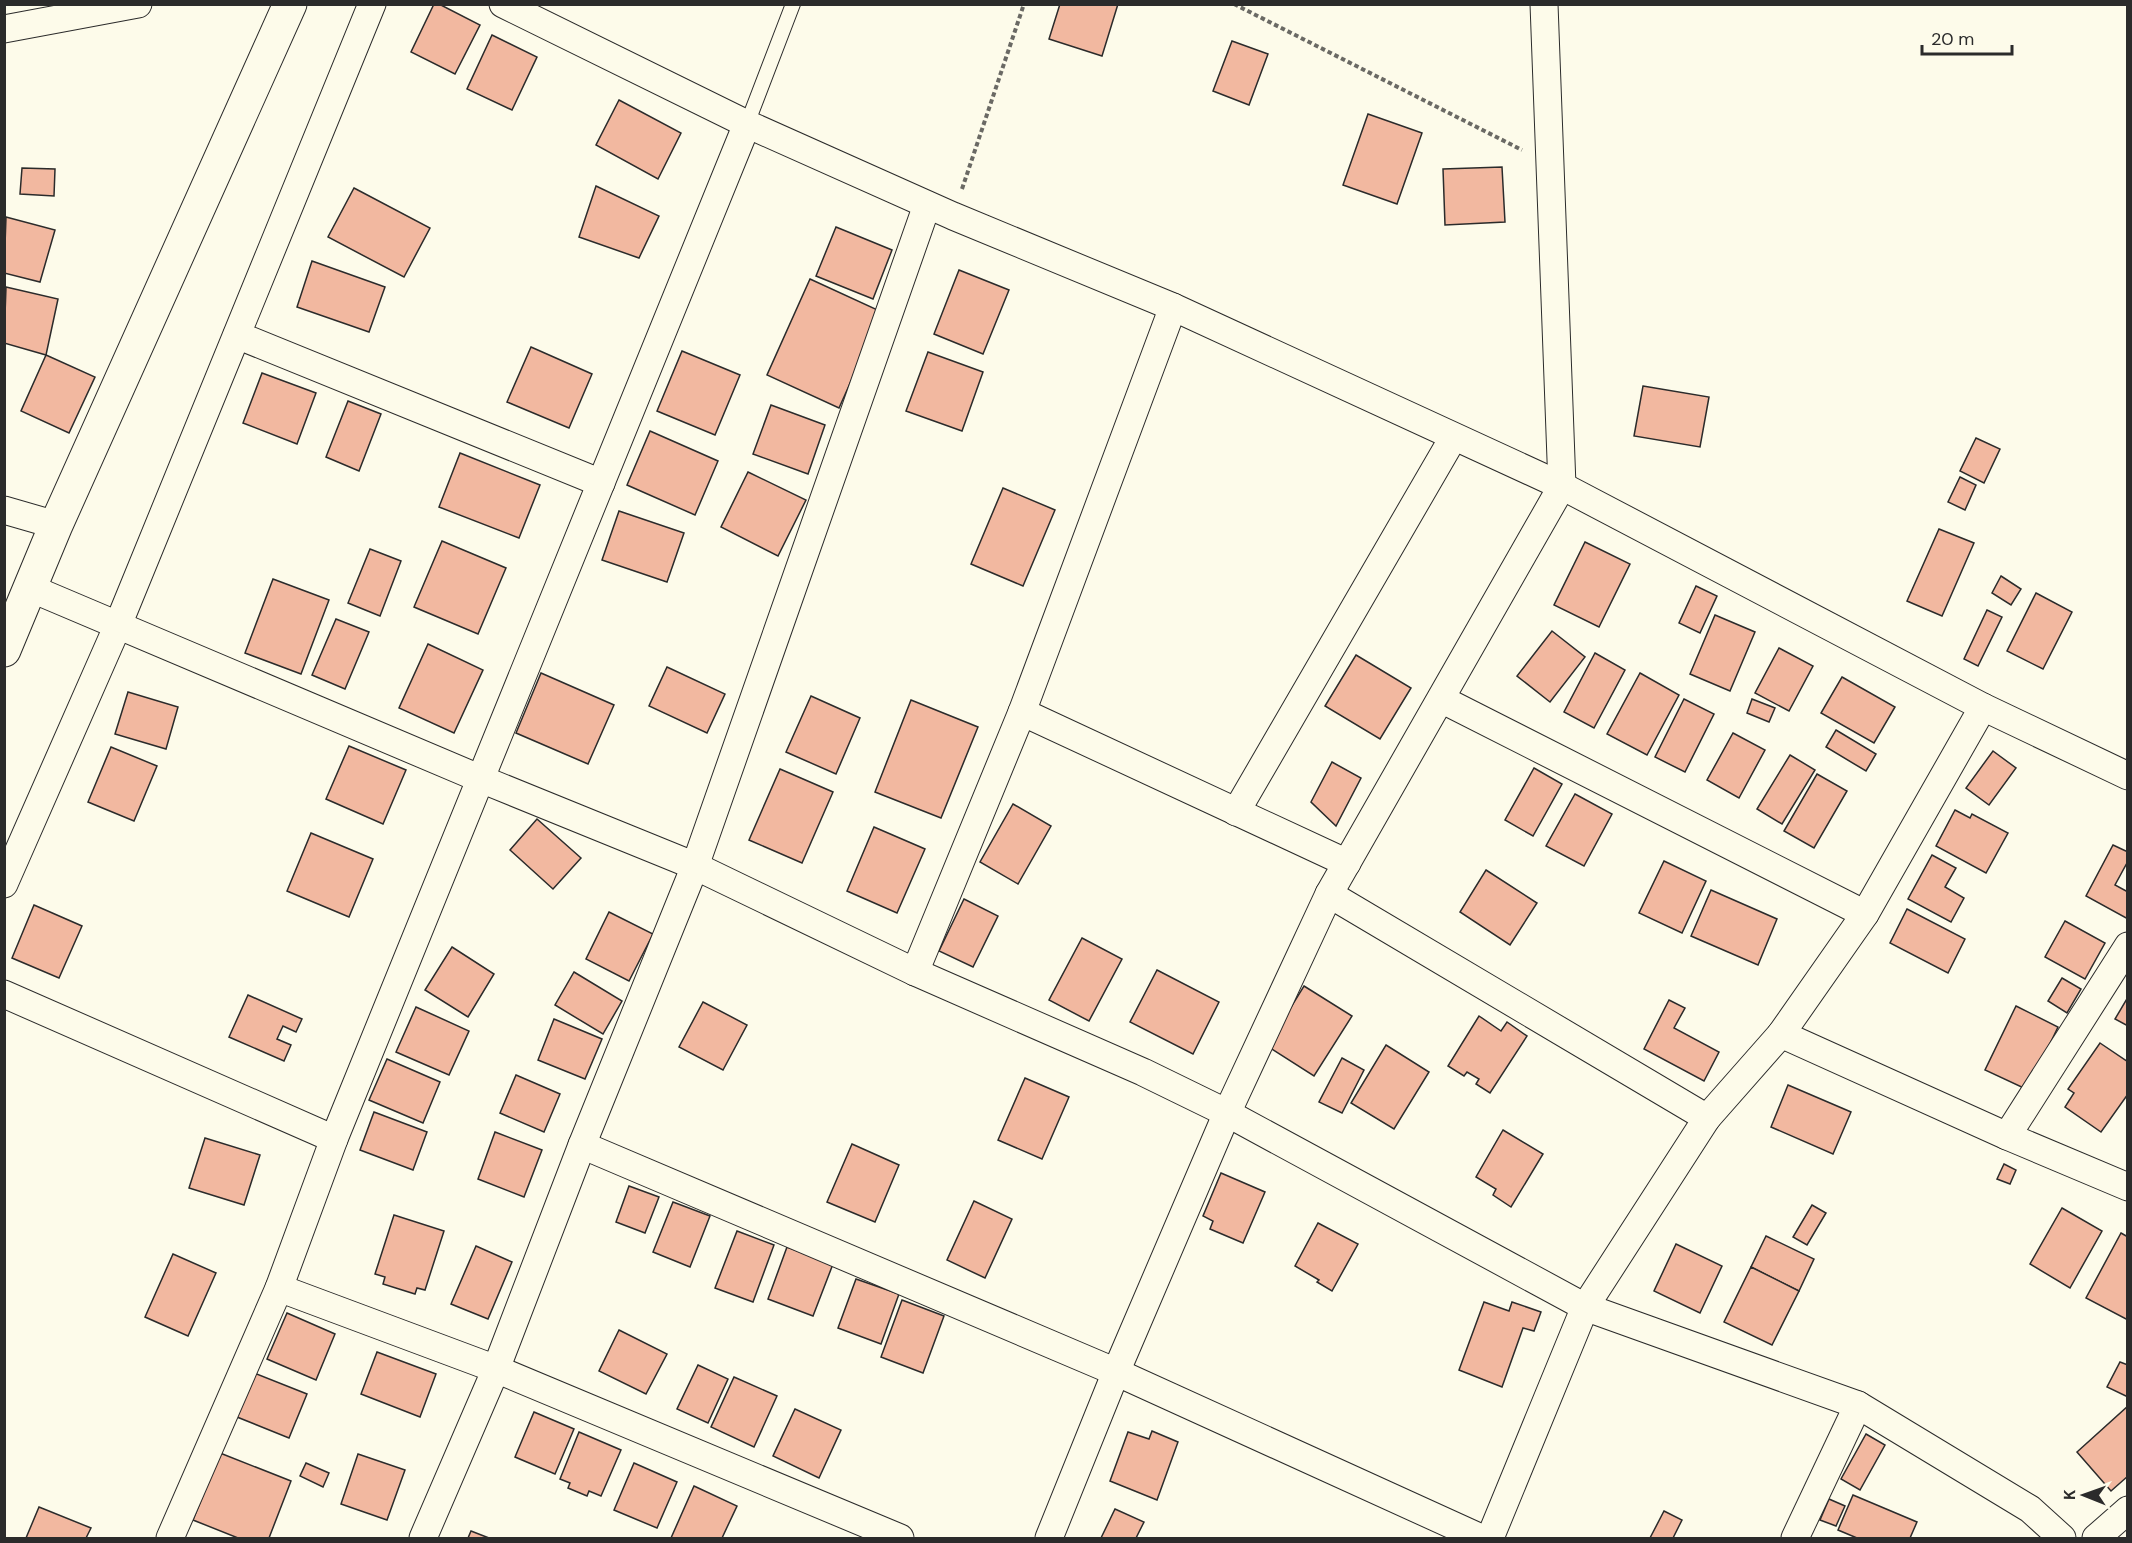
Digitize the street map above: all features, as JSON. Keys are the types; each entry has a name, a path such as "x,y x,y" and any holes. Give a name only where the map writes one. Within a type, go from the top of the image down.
{"street":[{"path":"4,29 138,4"},
{"path":"4,650 56,525 290,4"},
{"path":"4,884 118,625 372,4"},
{"path":"503,4 747,124 927,205 1173,307 1453,438 1562,486 1983,707 2127,776"},
{"path":"1049,1539 1116,1372 1227,1113 1329,894 1562,486 1544,4"},
{"path":"170,1539 279,1288 334,1139 747,124"},
{"path":"423,1539 496,1369 582,1145 695,866 927,205"},
{"path":"915,972 1022,712 1173,307"},
{"path":"237,335 601,483"},
{"path":"1236,812 1453,438"},
{"path":"4,510 56,525"},
{"path":"30,588 481,779 695,866 915,972 1143,1072 1227,1113 1585,1307 1858,1405 2030,1509 2062,1539"},
{"path":"1441,699 1865,914"},
{"path":"1490,1539 1585,1307 1707,1118 1781,1034 1865,914 1983,707"},
{"path":"1022,712 1347,863"},
{"path":"1329,894 1707,1118"},
{"path":"2007,1136 2127,946"},
{"path":"4,994 334,1139"},
{"path":"1781,1034 2007,1136 2127,1187"},
{"path":"582,1145 1116,1372 1481,1539"},
{"path":"279,1288 496,1369 900,1539"},
{"path":"1795,1539 1858,1405"},
{"path":"2096,1539 2127,1510"}],"lane":[{"path":"747,124 793,4"}],"path":[{"path":"953,216 1023,4"},
{"path":"1234,4 1550,164"}],"building":[{"path":"434,4 439,4 480,25 455,74 411,52"},
{"path":"1060,4 1118,4 1102,56 1049,39"},
{"path":"492,35 537,57 512,110 467,89"},
{"path":"1232,41 1268,54 1249,105 1213,91"},
{"path":"619,100 681,133 658,179 596,145"},
{"path":"1368,114 1422,133 1397,204 1343,185"},
{"path":"1502,167 1505,222 1445,225 1443,169"},
{"path":"22,168 55,169 54,196 20,194"},
{"path":"596,186 659,216 639,258 579,237"},
{"path":"354,188 430,228 404,277 328,237"},
{"path":"6,217 55,230 40,282 4,273"},
{"path":"836,227 892,250 873,299 816,276"},
{"path":"312,261 385,287 369,332 297,307"},
{"path":"959,270 1009,290 983,354 934,334"},
{"path":"810,279 882,312 839,408 767,375"},
{"path":"6,287 58,299 46,355 4,343"},
{"path":"531,347 592,374 569,428 507,402"},
{"path":"682,351 740,375 715,435 657,411"},
{"path":"928,352 983,372 962,431 906,411"},
{"path":"46,355 95,377 69,433 21,411"},
{"path":"262,373 316,393 297,444 243,423"},
{"path":"1643,386 1709,397 1700,447 1634,436"},
{"path":"348,401 381,414 359,471 326,457"},
{"path":"771,405 825,425 808,474 753,454"},
{"path":"650,431 718,461 695,515 627,485"},
{"path":"1976,438 2000,449 1984,483 1960,471"},
{"path":"460,453 540,485 519,538 439,507"},
{"path":"748,472 806,500 778,556 721,527"},
{"path":"1960,477 1976,485 1965,510 1948,502"},
{"path":"1003,488 1055,510 1023,586 971,564"},
{"path":"619,511 684,533 667,582 602,560"},
{"path":"1939,529 1974,543 1942,616 1907,601"},
{"path":"442,541 506,568 478,634 414,607"},
{"path":"1585,542 1630,564 1599,627 1554,605"},
{"path":"370,549 401,561 380,616 348,603"},
{"path":"2001,576 2021,589 2011,605 1992,593"},
{"path":"273,579 329,600 301,674 245,653"},
{"path":"1696,586 1717,596 1700,633 1679,623"},
{"path":"2036,593 2072,612 2043,669 2007,651"},
{"path":"1987,610 2002,617 1978,666 1964,659"},
{"path":"1715,615 1755,632 1730,691 1690,674"},
{"path":"336,619 369,632 345,689 312,675"},
{"path":"1552,631 1585,657 1550,702 1517,676"},
{"path":"428,644 483,670 454,733 399,708"},
{"path":"1779,648 1813,666 1789,711 1755,693"},
{"path":"1595,653 1625,670 1594,728 1564,712"},
{"path":"1356,655 1411,688 1380,739 1325,706"},
{"path":"667,667 725,694 707,733 649,706"},
{"path":"541,673 614,705 588,764 516,733"},
{"path":"1640,673 1679,695 1647,755 1607,734"},
{"path":"1842,677 1895,707 1874,743 1821,713"},
{"path":"128,692 178,707 166,749 115,734"},
{"path":"811,696 860,718 836,774 786,752"},
{"path":"1684,699 1714,714 1685,772 1655,757"},
{"path":"1752,699 1775,708 1769,722 1747,713"},
{"path":"911,700 978,727 941,818 875,792"},
{"path":"1836,730 1876,754 1866,771 1826,747"},
{"path":"1733,733 1765,750 1739,798 1707,780"},
{"path":"349,746 406,770 383,824 326,799"},
{"path":"111,747 157,766 134,821 88,802"},
{"path":"1993,751 2016,768 1989,805 1966,788"},
{"path":"1790,755 1815,770 1782,824 1757,809"},
{"path":"1332,762 1361,778 1336,826 1311,802"},
{"path":"1534,768 1562,784 1533,836 1505,820"},
{"path":"780,769 833,792 802,863 749,840"},
{"path":"1817,774 1847,791 1814,848 1784,831"},
{"path":"1575,794 1612,814 1584,866 1546,846"},
{"path":"1013,804 1051,826 1018,884 980,862"},
{"path":"1955,810 1970,818 1972,814 2008,833 1986,873 1936,846"},
{"path":"537,819 581,858 553,889 510,850"},
{"path":"874,827 925,849 897,913 847,891"},
{"path":"311,833 373,859 349,917 287,891"},
{"path":"2113,845 2128,852 2128,861 2115,885 2128,892 2128,919 2086,896"},
{"path":"1932,855 1956,868 1945,887 1964,898 1951,922 1908,899"},
{"path":"1664,861 1706,881 1682,933 1639,913"},
{"path":"1486,870 1537,903 1510,945 1460,912"},
{"path":"1711,890 1777,919 1758,965 1691,936"},
{"path":"964,899 998,916 973,967 939,951"},
{"path":"34,905 82,926 59,978 12,958"},
{"path":"1907,909 1965,939 1948,973 1890,943"},
{"path":"609,912 653,934 629,981 586,959"},
{"path":"2065,921 2105,943 2085,979 2045,957"},
{"path":"1082,938 1122,959 1089,1021 1049,1000"},
{"path":"452,947 494,974 468,1017 425,990"},
{"path":"1157,970 1219,1002 1193,1054 1130,1022"},
{"path":"574,972 622,1001 603,1034 555,1005"},
{"path":"2062,978 2081,989 2067,1013 2048,1001"},
{"path":"1304,986 1352,1016 1314,1076 1267,1046"},
{"path":"248,995 302,1019 296,1032 283,1026 277,1039 291,1045 284,1061 229,1037"},
{"path":"2128,997 2128,1026 2115,1019"},
{"path":"1669,1000 1685,1008 1674,1028 1719,1052 1704,1081 1644,1049"},
{"path":"703,1002 747,1025 723,1070 679,1047"},
{"path":"2016,1006 2058,1027 2028,1090 1985,1070"},
{"path":"416,1007 469,1031 449,1075 396,1052"},
{"path":"1479,1016 1501,1031 1507,1022 1527,1036 1490,1093 1476,1084 1479,1079 1467,1072 1464,1076 1448,1066"},
{"path":"554,1019 602,1039 585,1079 538,1060"},
{"path":"2100,1043 2128,1062 2128,1094 2101,1132 2065,1107 2074,1093 2068,1089"},
{"path":"1386,1045 1429,1072 1394,1129 1351,1103"},
{"path":"1342,1058 1364,1070 1342,1113 1319,1102"},
{"path":"387,1059 440,1082 423,1123 369,1100"},
{"path":"516,1075 560,1094 544,1132 500,1113"},
{"path":"1025,1078 1069,1097 1042,1159 998,1140"},
{"path":"1788,1085 1851,1112 1833,1154 1771,1127"},
{"path":"374,1112 427,1132 413,1170 360,1150"},
{"path":"1503,1130 1543,1154 1511,1207 1493,1195 1496,1189 1476,1177"},
{"path":"495,1132 542,1150 524,1197 478,1179"},
{"path":"205,1138 260,1155 244,1205 189,1188"},
{"path":"852,1144 899,1165 875,1222 827,1202"},
{"path":"2004,1164 2016,1170 2010,1184 1997,1179"},
{"path":"1221,1173 1265,1192 1243,1243 1210,1229 1213,1221 1203,1216"},
{"path":"629,1186 659,1197 645,1233 616,1222"},
{"path":"974,1201 1012,1219 985,1278 947,1260"},
{"path":"673,1202 710,1216 690,1267 653,1252"},
{"path":"1812,1205 1826,1213 1807,1245 1793,1237"},
{"path":"2062,1208 2102,1231 2070,1288 2030,1264"},
{"path":"394,1215 444,1231 425,1290 417,1288 415,1294 383,1284 385,1277 375,1274"},
{"path":"1318,1223 1358,1244 1332,1291 1317,1282 1319,1280 1295,1266"},
{"path":"737,1231 774,1245 753,1302 715,1288"},
{"path":"2121,1233 2128,1237 2128,1320 2086,1298"},
{"path":"1766,1236 1814,1259 1799,1291 1751,1267"},
{"path":"1676,1244 1722,1266 1700,1313 1654,1291"},
{"path":"476,1246 512,1262 488,1319 451,1304"},
{"path":"787,1247 833,1264 813,1316 768,1299"},
{"path":"173,1254 216,1273 188,1336 145,1317"},
{"path":"1751,1267 1799,1291 1772,1345 1724,1322"},
{"path":"856,1279 899,1294 881,1344 838,1328"},
{"path":"902,1300 944,1316 923,1373 881,1357"},
{"path":"1484,1302 1509,1311 1512,1302 1541,1312 1534,1331 1523,1328 1502,1387 1459,1370"},
{"path":"287,1313 335,1334 316,1380 267,1359"},
{"path":"619,1330 667,1354 646,1394 599,1371"},
{"path":"377,1352 436,1374 420,1417 361,1394"},
{"path":"2120,1362 2128,1365 2128,1397 2107,1387"},
{"path":"698,1365 728,1379 708,1423 677,1409"},
{"path":"254,1373 307,1394 289,1438 237,1417"},
{"path":"734,1377 777,1396 754,1447 711,1427"},
{"path":"2128,1406 2128,1476 2111,1491 2077,1452"},
{"path":"795,1409 841,1430 819,1478 773,1456"},
{"path":"534,1412 574,1429 555,1474 515,1457"},
{"path":"1152,1431 1178,1442 1157,1500 1110,1481 1128,1432 1149,1439"},
{"path":"579,1432 621,1450 601,1496 589,1491 587,1496 568,1488 570,1483 560,1479"},
{"path":"1866,1434 1885,1445 1860,1490 1841,1479"},
{"path":"220,1453 291,1481 269,1538 238,1538 193,1520"},
{"path":"358,1454 405,1470 387,1520 341,1504"},
{"path":"306,1463 329,1473 323,1487 300,1476"},
{"path":"634,1463 677,1482 657,1528 614,1510"},
{"path":"694,1486 737,1506 722,1538 671,1538"},
{"path":"1853,1495 1917,1522 1910,1538 1857,1538 1838,1530"},
{"path":"1829,1499 1845,1506 1836,1526 1820,1520"},
{"path":"39,1507 91,1528 86,1538 26,1538"},
{"path":"1115,1509 1144,1522 1136,1538 1101,1538"},
{"path":"1664,1511 1682,1520 1673,1538 1650,1538"},
{"path":"471,1531 489,1538 468,1538"}]}
